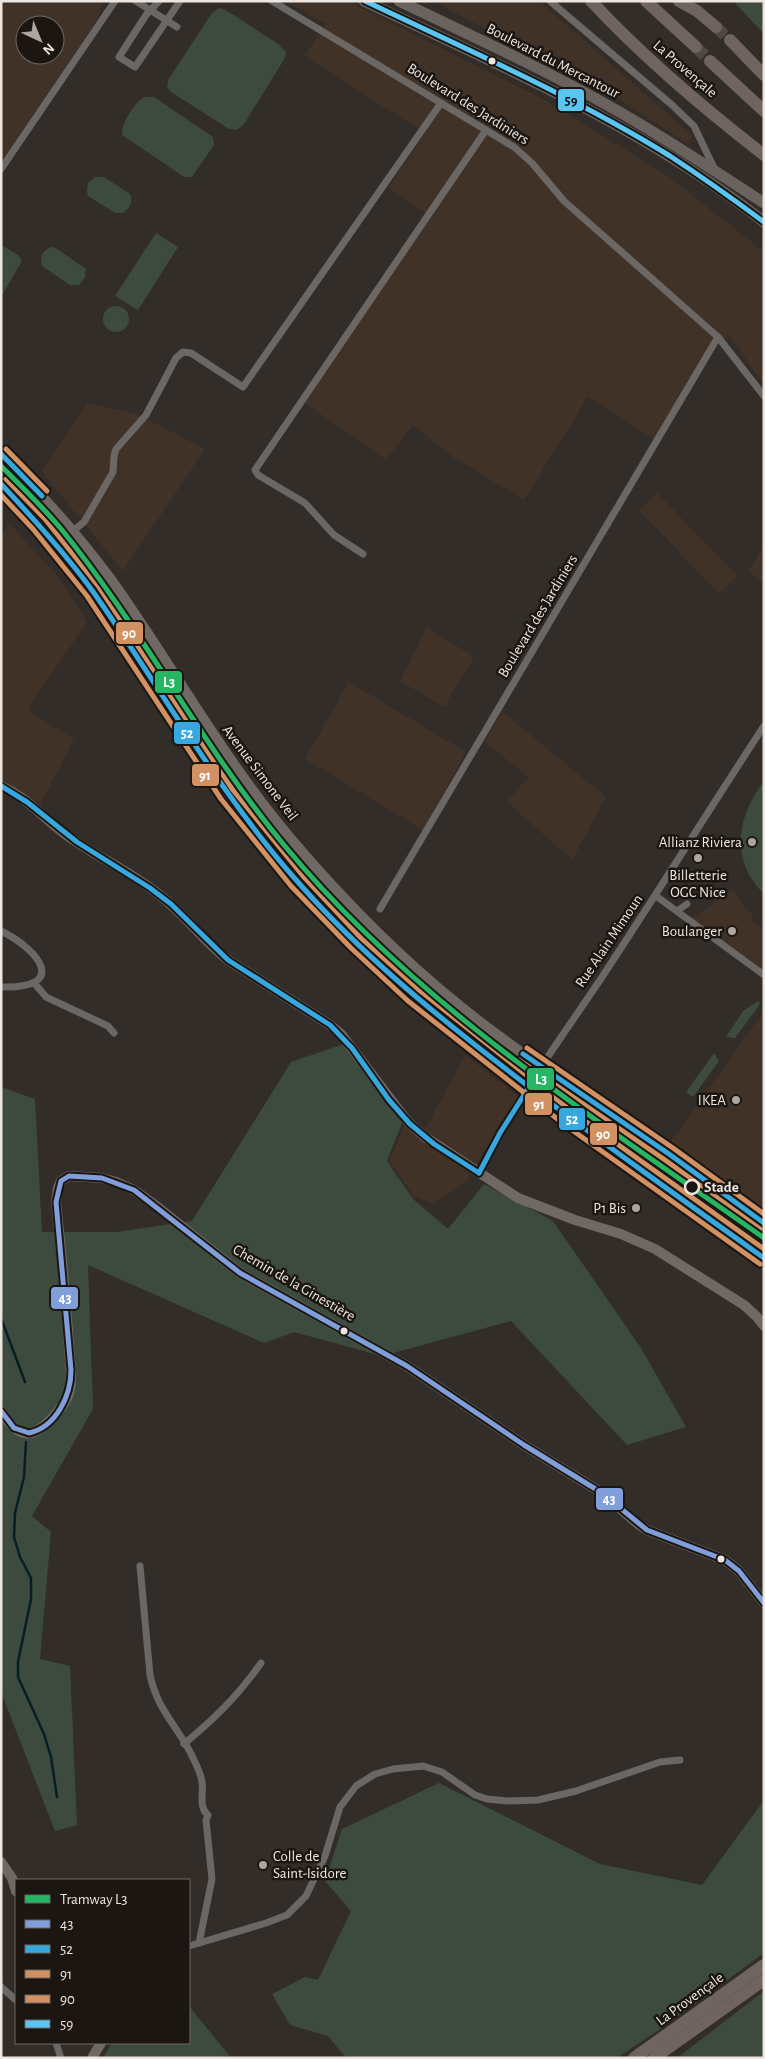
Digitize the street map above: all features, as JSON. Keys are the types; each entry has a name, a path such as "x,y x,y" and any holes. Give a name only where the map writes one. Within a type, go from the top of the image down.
{"highway":[{"name":"La Provençale","path":"591,1 661,71 700,105 764,154"},
{"name":"La Provençale","path":"646,1 696,47"},
{"path":"679,1 697,11 716,27"},
{"path":"730,40 764,75"},
{"name":"La Provençale","path":"710,61 764,111"},
{"name":"La Provençale","path":"634,2058 764,1965"},
{"name":"La Provençale","path":"654,2058 764,1980"}],"main road":[{"name":"Boulevard du Mercantour","path":"364,1 537,82 615,124 708,182 764,222"},
{"name":"Boulevard du Mercantour","path":"399,1 539,69 615,110 764,203"},
{"name":"Avenue Simone Veil","path":"1,454 73,531 128,606 244,781 308,859 369,925 422,974 485,1026 661,1148 764,1223"},
{"path":"1,484 39,524 81,576 212,773 297,880 356,943 413,995 570,1119 764,1258"},
{"path":"1,786 26,799 70,837 137,878 162,897 228,960 330,1025 341,1034 409,1123 425,1137 518,1198 621,1234 655,1249 744,1305 764,1326"},
{"name":"Chemin de la Ginestière","path":"1,1412 14,1428 25,1433 32,1433 58,1411 68,1397 70,1382 69,1350 56,1202 58,1188 61,1181 68,1176 102,1178 134,1190 156,1205 240,1272 407,1366 524,1446 602,1493 647,1530 725,1560 739,1571 764,1602"},
{"path":"1,1862 12,1878 15,1888"},
{"path":"92,2058 100,2044"}],"street":[{"path":"1,169 114,1"},
{"path":"136,1 177,27"},
{"path":"159,1 150,10 119,57 135,67 180,1"},
{"name":"Boulevard des Jardiniers","path":"272,1 524,154 564,201 718,337 764,396"},
{"path":"550,1 694,126 716,172"},
{"path":"73,531 84,522 113,472 116,449 146,415 176,358 183,352 191,352 243,387 441,103"},
{"path":"363,554 334,535 305,503 258,475 255,470 486,130"},
{"name":"Boulevard des Jardiniers","path":"380,909 718,337"},
{"name":"Rue Alain Mimoun","path":"479,1173 529,1086 656,896 764,726"},
{"path":"656,896 764,975"},
{"path":"677,911 687,904"},
{"path":"1,931 13,937 34,954 41,964 43,972 35,984 18,988 1,988"},
{"path":"35,984 46,997 108,1026 114,1032"},
{"path":"140,1566 150,1675 154,1692 160,1706 194,1759 202,1782 202,1806 204,1812 208,1815 206,1820 212,1878 199,1943"},
{"path":"184,1744 222,1711 244,1688 261,1663"},
{"path":"190,1946 287,1915 306,1896 325,1856 340,1807 356,1786 375,1774 393,1769 424,1766 442,1772 475,1795 487,1799 507,1801 538,1800 576,1791 660,1762 680,1760"},
{"path":"1,1987 15,1999"},
{"path":"56,2044 61,2058"}],"shaded area":[{"path":"1,1 103,1 98,19 1,162"},
{"path":"285,1 348,1 543,99 668,176 764,252 764,385 730,336 709,349 655,440 588,397 524,500 453,457 413,425 386,460 305,403 431,217 388,188 425,133 304,56 326,24"},
{"path":"433,1 539,1 693,136 688,144 627,104"},
{"path":"87,404 137,414 205,449 123,571 42,472"},
{"path":"657,493 737,576 719,594 639,510"},
{"path":"9,523 57,576 87,622 27,710 74,739 41,803 1,784 1,535"},
{"path":"764,546 764,584 748,571"},
{"path":"427,627 474,657 444,707 400,681"},
{"path":"349,682 466,752 423,830 305,759"},
{"path":"503,712 606,797 572,860 507,802 528,777 484,741"},
{"path":"733,889 745,907 753,914 751,920 764,929 764,975 688,918 697,915"},
{"name":"IKEA","path":"764,1011 764,1212 669,1144"},
{"path":"465,1055 518,1096 465,1183 433,1204 414,1196 389,1161 404,1126 427,1126"}],"green space":[{"path":"733,1 764,1 764,34"},
{"path":"219,8 224,9 277,43 286,52 285,58 244,124 237,130 229,129 171,92 167,87 168,80 212,13"},
{"path":"144,97 154,97 213,137 214,145 192,177 184,177 122,135 123,126 129,114"},
{"path":"95,177 104,177 130,194 131,202 123,213 115,213 88,196 88,183"},
{"path":"156,233 178,247 138,310 115,296"},
{"path":"1,245 18,255 22,261 1,297"},
{"path":"54,247 86,269 85,277 79,285 70,285 42,266 41,259 43,253 47,249"},
{"path":"116,306 125,310 129,319 125,328 116,332 107,328 103,319 107,310"},
{"path":"1,460 39,499 74,540 108,583 138,629 127,636 10,487 1,479"},
{"path":"143,637 221,755 256,802 364,926 356,935 300,878 228,789 133,645"},
{"name":"Allianz Riviera","path":"764,781 764,894 753,881 745,867 741,838 748,809"},
{"path":"369,933 372,933 523,1059 518,1069 515,1070 449,1020 362,943"},
{"path":"758,1001 760,1004 735,1038 726,1037 743,1011"},
{"path":"344,1044 402,1123 387,1161 413,1199 448,1229 484,1184 553,1221 641,1348 686,1427 627,1445 511,1321 382,1356 294,1332 264,1343 88,1265 93,1409 32,1516 51,1532 40,1659 70,1666 77,1825 55,1831 1,1692 1,1087 35,1099 42,1232 116,1232 192,1221 291,1062"},
{"path":"714,1053 719,1061 693,1097 686,1092"},
{"path":"554,1081 597,1115 660,1160 654,1168 592,1123 560,1107 546,1092"},
{"path":"727,1210 764,1236 764,1248 722,1217"},
{"path":"439,1783 600,1864 702,1885 764,1800 764,1953 663,2027 617,2058 346,2058 328,2036 290,2025 272,1994 305,1977 318,1980 351,1911 325,1881 342,1829"},
{"path":"764,1991 764,2058 677,2058"},
{"path":"190,2007 231,2058 103,2058 111,2044 190,2044"}],"waterway":[{"path":"1,1318 25,1382"},
{"path":"26,1442 24,1477 15,1513 14,1537 20,1557 31,1578 31,1599 18,1662 18,1677 44,1734 51,1757 57,1797"}],"tunnel":[{"path":"716,27 730,40"},
{"path":"696,47 710,61"}],"tram line":[{"name":"L3","path":"1,466 62,530 119,607 254,807 284,845 336,903 391,957 510,1057 573,1104 764,1238"}],"transit line":[{"name":"59","path":"365,1 520,74 596,113 670,156 764,222"},
{"name":"90","path":"6,449 47,491"},
{"name":"52","path":"1,454 42,496"},
{"name":"91","path":"1,465 37,501"},
{"name":"90","path":"6,479 45,519 99,587 233,790 303,876 361,938 418,989 574,1113 764,1249"},
{"name":"52","path":"1,484 49,537 94,593 242,813 297,881 345,932 397,980 478,1047 602,1141 764,1258"},
{"name":"91","path":"1,495 33,529 87,596 221,799 291,886 351,948 408,1001 565,1125 760,1264"},
{"name":"52","path":"1,786 27,802 77,842 150,888 171,904 228,960 330,1025 352,1048 389,1100 410,1124 434,1144 479,1173"},
{"name":"90","path":"527,1048 673,1148 764,1214"},
{"name":"52","path":"523,1054 669,1154 764,1223"},
{"name":"91","path":"519,1060 665,1160 760,1229"},
{"name":"52","path":"479,1173 500,1133 541,1068"},
{"name":"43","path":"1,1411 14,1428 29,1433 39,1430 47,1424 65,1400 71,1370 56,1202 61,1181 69,1176 102,1178 134,1190 240,1273 407,1366 524,1445 602,1493 647,1530 725,1560 739,1571 764,1603"}],"place":[{"name":"Allianz Riviera","path":"752,842"},
{"name":"Billetterie OGC Nice","path":"698,858"},
{"name":"Boulanger","path":"732,931"},
{"name":"IKEA","path":"736,1100"},
{"name":"Stade","path":"692,1187"},
{"name":"P1 Bis","path":"636,1208"},
{"name":"Colle de Saint-Isidore","path":"263,1865"}]}
